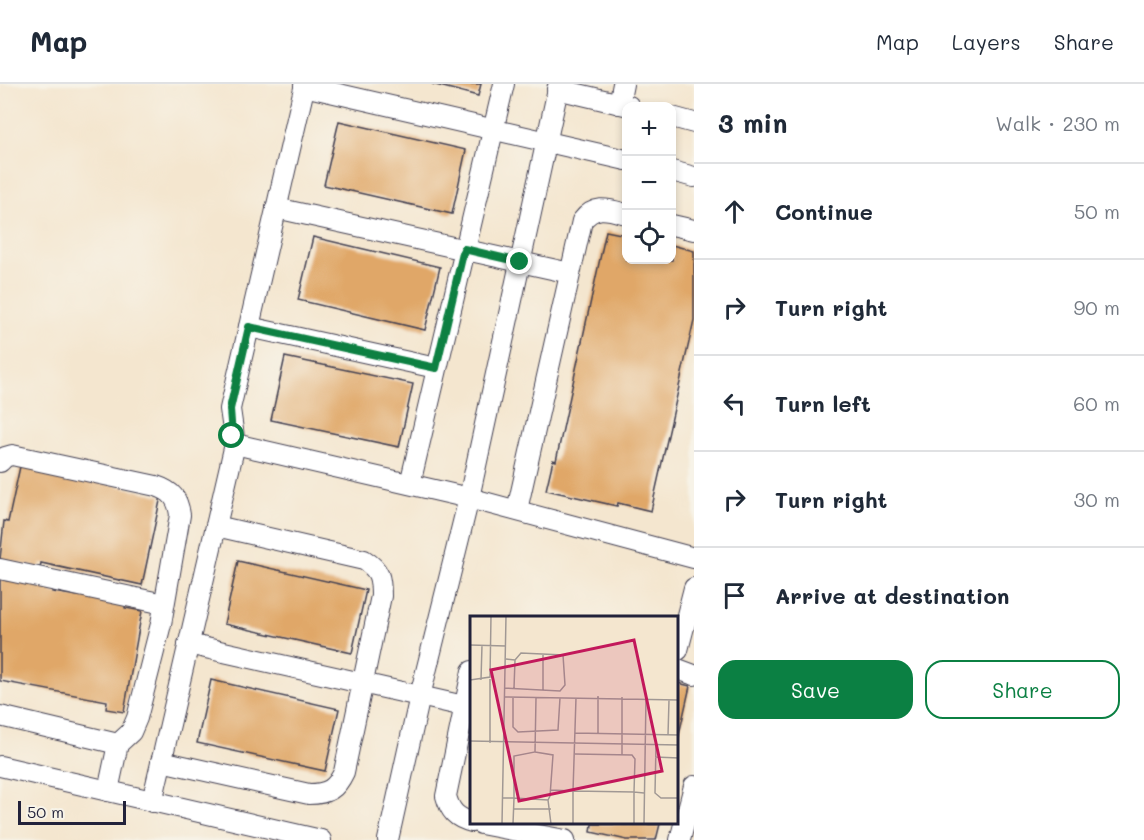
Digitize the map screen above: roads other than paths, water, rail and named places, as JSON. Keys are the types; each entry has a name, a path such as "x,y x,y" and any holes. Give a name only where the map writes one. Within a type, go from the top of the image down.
{"street":[{"path":"410,484 504,84"},
{"path":"623,84 624,102"},
{"path":"152,802 235,444 230,409 304,85 622,159"},
{"path":"388,840 420,696 469,498 558,86 622,104"},
{"path":"676,118 694,123"},
{"path":"676,172 694,177"},
{"path":"276,208 570,273"},
{"path":"517,510 582,221 590,211 603,208 622,213"},
{"path":"676,226 694,230"},
{"path":"249,327 436,368"},
{"path":"235,444 469,498 694,558"},
{"path":"0,462 4,457 12,456 156,486 174,496 178,504 180,515 164,604 137,718 131,732 118,744 108,791"},
{"path":"161,761 309,794 324,794 337,787 344,772 381,596 381,579 376,567 364,560 216,526"},
{"path":"0,569 164,604"},
{"path":"679,646 694,588"},
{"path":"188,644 464,706"},
{"path":"679,669 694,675"},
{"path":"470,680 446,796 450,809 458,818 470,821"},
{"path":"0,716 118,744"},
{"path":"0,766 321,840"},
{"path":"680,840 694,786"},
{"path":"486,825 565,840"}]}
